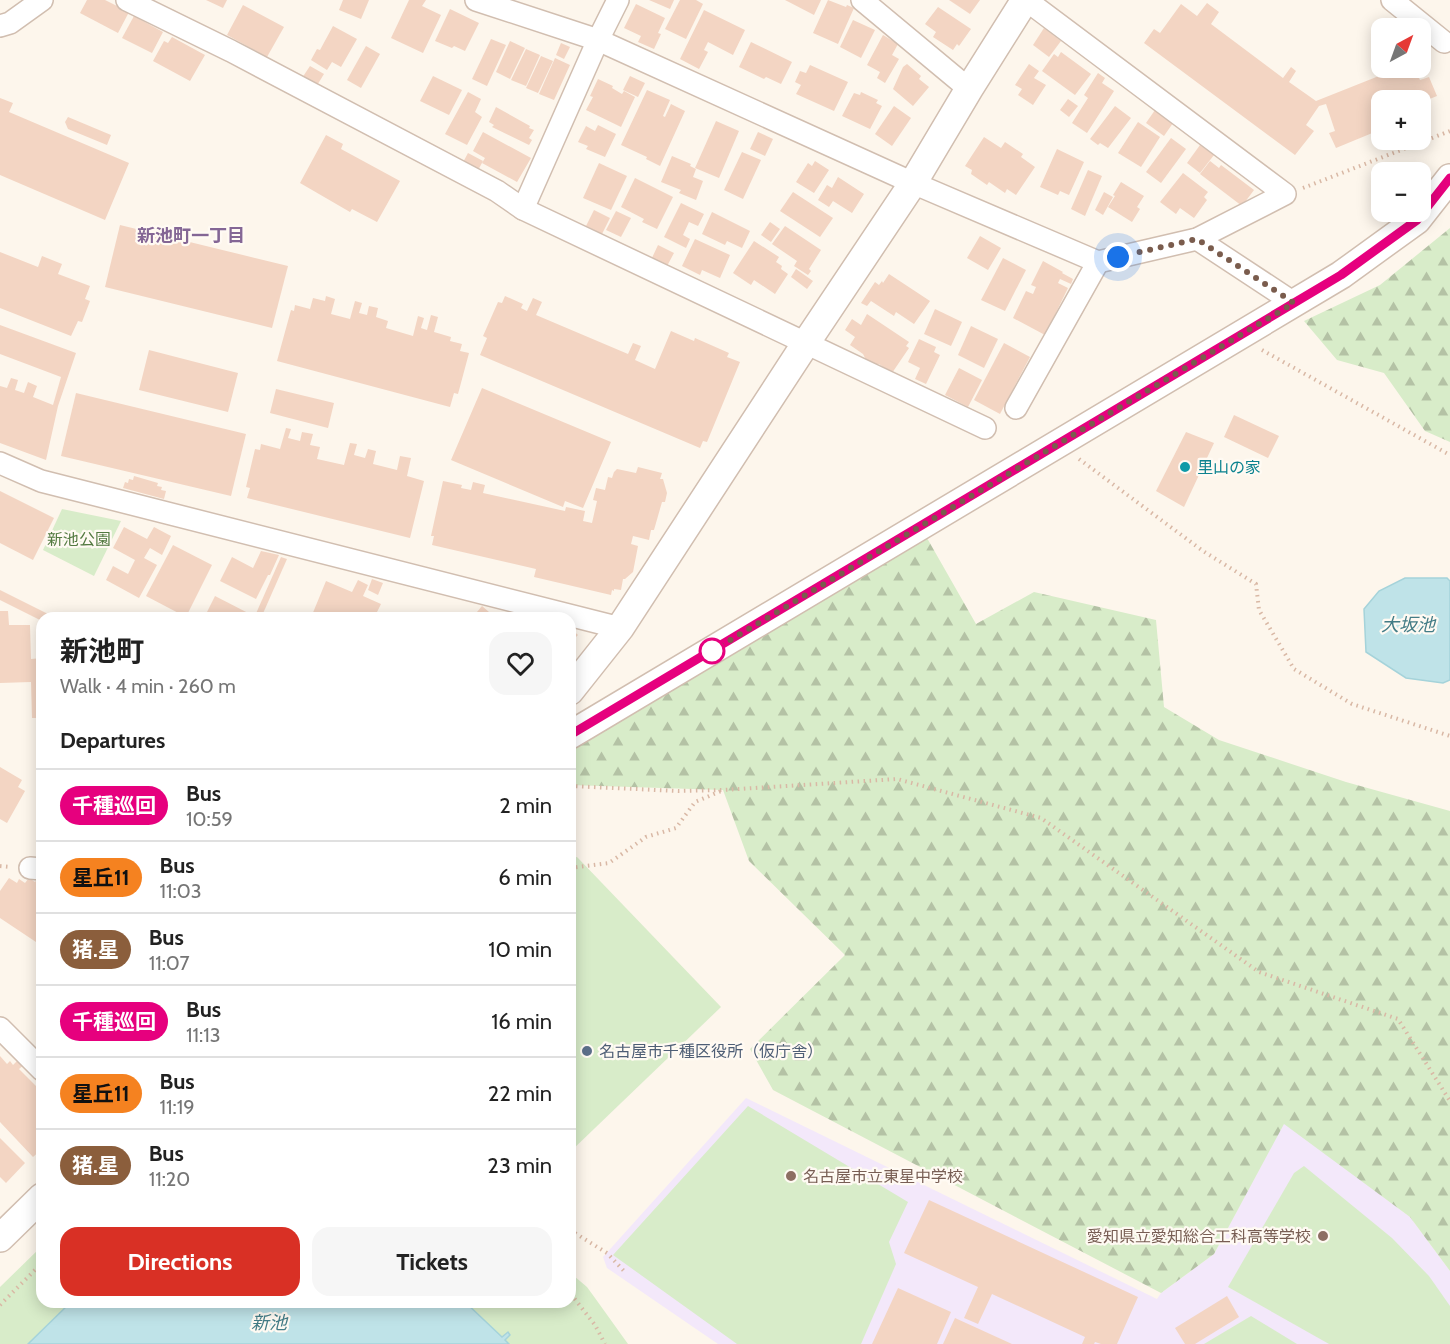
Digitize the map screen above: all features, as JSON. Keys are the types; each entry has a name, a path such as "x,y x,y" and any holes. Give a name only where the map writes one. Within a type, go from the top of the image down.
{"street":[{"path":"0,26 10,23 42,0"},
{"path":"127,0 231,51 487,186 523,209 985,428"},
{"path":"476,0 598,40 913,183 1098,262 1197,239 1285,194 1026,0 913,183 620,628 576,683"},
{"path":"523,209 618,0"},
{"path":"862,0 969,89"},
{"path":"1392,0 1444,42"},
{"path":"576,731 1341,275 1417,220 1450,178"},
{"path":"1197,239 1294,303"},
{"path":"1016,408 1098,262"},
{"path":"0,463 41,481 557,612"},
{"path":"576,617 620,628"},
{"path":"0,1028 36,1064"},
{"path":"0,1238 36,1203"}],"path":[{"path":"1285,194 1450,131"},
{"path":"1238,336 1450,455"},
{"path":"1059,443 1203,551 1256,584 1258,610 1294,669 1352,704 1450,736"},
{"path":"576,786 678,791 723,790 897,779 1041,818 1259,972 1398,1018 1450,1101"},
{"path":"576,867 609,863 646,837 676,828 695,802 723,790"},
{"path":"576,1234 607,1253 624,1270"},
{"path":"0,1305 36,1269"},
{"path":"576,1301 595,1325 605,1344"}],"shaded area":[{"name":"名古屋市立東星中学校","path":"746,1098 1157,1299 1161,1293 1214,1254 1284,1123 1410,1217 1450,1271 1450,1344 718,1344 607,1268 603,1257"}],"green space":[{"path":"1450,228 1450,442 1425,431 1384,373 1337,360 1304,321 1380,285"},
{"name":"新池公園","path":"62,509 121,521 94,576 43,550"},
{"path":"923,531 976,624 1034,592 1156,620 1164,707 1219,740 1346,782 1450,811 1450,1271 1410,1217 1284,1124 1214,1254 1161,1293 773,1090 750,1049 845,955 749,861 723,790 576,785 576,734"},
{"path":"576,857 721,1007 576,1146"},
{"path":"748,1106 908,1202 889,1242 896,1264 861,1344 737,1344 613,1255"},
{"path":"1304,1166 1392,1238 1429,1276 1450,1306 1450,1344 1329,1344 1228,1287 1294,1173"},
{"name":"新池","path":"36,1252 36,1308 576,1308 576,1278 587,1287 628,1344 0,1344 0,1287"},
{"path":"1251,1316 1297,1344 1204,1344"}],"water":[{"name":"大坂池","path":"1405,578 1447,578 1450,581 1450,680 1443,683 1406,678 1366,652 1364,609 1379,591"},
{"name":"新池","path":"65,1308 471,1308 502,1337 508,1332 510,1335 505,1340 509,1344 28,1344"}],"building":[{"path":"87,0 105,0 129,12 118,33 80,13"},
{"path":"206,0 227,0 223,8"},
{"path":"343,0 369,0 361,19 339,10"},
{"path":"409,0 426,0 422,6 441,15 423,53 391,38"},
{"path":"649,0 674,0 670,9"},
{"path":"680,0 696,0 703,4 686,39 665,29"},
{"path":"785,0 821,0 814,15"},
{"path":"828,0 854,8 838,44 813,33"},
{"path":"949,0 980,0 970,14"},
{"path":"1207,3 1219,12 1211,24 1283,78 1291,67 1296,71 1289,82 1316,101 1374,78 1419,78 1420,80 1429,78 1437,96 1431,98 1431,90 1371,90 1371,134 1336,148 1329,133 1335,131 1326,104 1319,106 1306,125 1314,131 1295,155 1144,43 1154,29 1160,33 1181,4 1197,16"},
{"path":"636,4 665,18 654,49 638,42 641,36 624,28"},
{"path":"243,5 284,27 267,57 227,35"},
{"path":"938,7 971,29 959,46 957,44 953,50 933,37 936,32 925,24"},
{"path":"450,9 479,23 465,51 435,41"},
{"path":"704,10 745,30 733,55 708,42 704,50 708,52 699,69 680,59"},
{"path":"134,16 163,32 152,53 122,38"},
{"path":"853,20 875,30 861,58 840,47"},
{"path":"333,26 357,39 341,67 332,62 327,70 311,60 317,49 320,50"},
{"path":"1044,28 1061,41 1049,57 1033,45"},
{"path":"883,35 898,44 892,55 899,59 885,83 877,78 880,72 867,65"},
{"path":"172,37 205,55 190,81 153,61 164,41 168,43"},
{"path":"491,39 506,45 487,86 472,79"},
{"path":"510,41 525,48 510,79 496,72"},
{"path":"751,42 792,62 781,84 739,67"},
{"path":"561,43 570,47 564,59 556,55"},
{"path":"366,46 380,54 361,88 347,80"},
{"path":"526,49 540,55 526,86 511,80"},
{"path":"1061,52 1091,74 1075,95 1042,71 1054,54 1058,57"},
{"path":"541,56 553,61 538,93 526,88"},
{"path":"555,58 570,65 554,100 539,94"},
{"path":"907,64 921,76 919,79 929,87 913,106 893,89 903,67"},
{"path":"1029,64 1039,71 1034,78 1046,85 1033,105 1018,95 1022,89 1015,85"},
{"path":"810,65 848,82 834,111 796,94 801,85 795,82 800,71 806,73"},
{"path":"310,66 324,74 316,87 302,78"},
{"path":"1098,73 1105,78 1102,83 1114,91 1087,133 1072,123 1088,98 1084,95"},
{"path":"433,76 462,90 449,115 420,101"},
{"path":"630,76 645,83 638,97 623,90"},
{"path":"598,79 613,86 612,88 622,94 624,91 635,97 621,127 586,110 593,97 590,96"},
{"path":"647,90 670,100 663,116 665,117 671,104 685,111 660,166 621,145"},
{"path":"468,92 481,99 475,112 482,117 467,145 445,134"},
{"path":"861,92 878,100 876,103 882,106 870,129 842,116 854,93 860,95"},
{"path":"0,98 13,103 9,112 129,163 105,220 0,175"},
{"path":"1068,99 1078,106 1069,117 1060,110"},
{"path":"894,106 911,118 892,146 875,134"},
{"path":"1115,106 1131,118 1108,148 1090,139"},
{"path":"496,107 534,130 529,138 532,140 529,145 492,127 494,125 489,122"},
{"path":"1155,110 1173,123 1164,136 1146,123"},
{"path":"68,117 111,135 107,145 68,129 65,122"},
{"path":"716,121 739,131 719,178 695,168"},
{"path":"1138,122 1160,137 1141,167 1118,153"},
{"path":"598,125 616,134 605,157 586,149 588,146 578,142 586,126 595,131"},
{"path":"483,132 531,158 517,182 482,163 485,158 473,151"},
{"path":"758,132 773,139 765,156 750,149"},
{"path":"326,135 343,144 341,149 400,181 377,222 352,209 350,212 300,183"},
{"path":"984,137 1001,148 1005,142 1023,154 1021,157 1035,167 1016,195 1007,189 1005,193 989,182 987,185 971,174 972,170 965,166"},
{"path":"1171,138 1186,149 1161,183 1146,172"},
{"path":"1200,145 1214,155 1200,173 1187,163"},
{"path":"1057,149 1084,162 1069,195 1060,191 1058,195 1040,187"},
{"path":"742,152 761,160 743,199 724,190"},
{"path":"468,153 483,161 476,174 461,166"},
{"path":"672,156 691,164 690,166 696,169 693,177 703,181 696,200 679,193 681,190 661,182"},
{"path":"815,161 829,170 814,193 796,182 808,163 812,166"},
{"path":"1210,161 1219,168 1221,165 1254,190 1242,206 1200,174"},
{"path":"599,163 627,176 611,210 583,198"},
{"path":"1088,170 1102,176 1085,216 1071,209"},
{"path":"1183,173 1208,192 1204,197 1207,200 1194,218 1180,208 1176,214 1160,202"},
{"path":"838,177 864,194 852,213 833,201 829,207 818,200 827,185 832,188"},
{"path":"635,178 673,197 657,229 642,222 644,219 621,207"},
{"path":"1121,182 1144,196 1137,207 1140,209 1132,222 1108,207"},
{"path":"793,192 833,218 820,237 780,211"},
{"path":"1104,192 1113,197 1103,215 1095,210"},
{"path":"681,203 704,214 698,226 689,222 683,235 690,239 686,248 664,237"},
{"path":"594,210 610,218 602,234 586,226"},
{"path":"616,211 631,218 621,237 606,230"},
{"path":"712,212 750,231 742,248 727,241 725,245 702,234"},
{"path":"770,222 780,229 771,242 761,235"},
{"path":"120,225 288,266 272,328 105,287"},
{"path":"785,226 821,250 809,269 811,271 808,275 794,266 797,261 772,244"},
{"path":"980,236 1001,248 988,270 967,258"},
{"path":"695,239 730,255 720,278 702,270 700,275 682,266"},
{"path":"754,241 779,257 776,262 788,274 775,294 754,280 751,285 733,273"},
{"path":"658,245 674,253 666,268 651,260"},
{"path":"0,252 38,267 42,256 62,264 58,274 90,286 85,299 90,301 82,322 78,321 71,336 0,308"},
{"path":"1003,258 1026,270 1005,311 981,300"},
{"path":"1043,261 1073,279 1071,284 1060,279 1058,283 1068,288 1045,335 1013,318 1026,291 1033,294 1036,287 1031,285"},
{"path":"796,269 813,281 807,289 791,277"},
{"path":"889,274 930,301 914,324 896,312 894,316 871,301 867,306 861,303 875,282 879,285 882,281 883,283"},
{"path":"326,296 335,299 331,314 350,319 355,301 362,303 359,313 367,315 369,306 378,308 376,317 388,321 386,328 413,336 418,316 424,318 421,328 427,330 431,315 438,317 434,332 451,337 450,341 462,344 460,351 469,353 458,394 454,393 450,407 277,361 291,310 294,311 295,305 310,309 313,298 325,301"},
{"path":"505,296 523,304 521,308 527,311 533,298 542,302 536,315 628,354 633,343 641,346 635,360 655,369 671,331 694,341 695,338 729,353 727,357 740,362 707,442 703,441 700,448 480,355 487,338 483,336 498,302 502,303"},
{"path":"935,309 962,322 951,346 924,334"},
{"path":"867,314 909,342 906,346 909,348 892,373 879,364 874,365 867,362 863,354 850,345 855,337 845,330 852,319 861,325"},
{"path":"0,325 76,353 58,406 46,460 0,443 0,386 7,388 11,378 18,380 15,390 24,393 28,382 37,386 33,397 53,405 61,377 0,354"},
{"path":"971,326 998,339 984,368 958,355"},
{"path":"919,339 936,347 934,352 940,355 926,384 915,379 920,368 908,362"},
{"path":"1004,343 1030,357 1000,414 974,400"},
{"path":"149,350 238,373 228,412 139,390"},
{"path":"959,368 982,380 968,407 945,395"},
{"path":"482,388 611,442 583,508 565,501 563,507 451,460"},
{"path":"276,389 334,403 328,428 270,413"},
{"path":"76,393 246,434 231,496 61,456"},
{"path":"1234,415 1279,436 1268,458 1224,437"},
{"path":"286,428 291,429 288,438 300,441 302,432 313,434 310,445 320,447 317,459 344,465 350,443 357,444 354,455 365,458 368,449 376,451 373,464 397,470 400,456 411,458 407,476 424,481 410,538 247,498 250,488 246,487 255,449 260,450 261,444 280,449"},
{"name":"里山の家","path":"1186,432 1214,443 1184,507 1156,491"},
{"path":"638,467 662,473 660,479 663,479 667,493 649,540 633,536 631,544 638,546 633,572 623,579 621,590 612,590 611,595 534,577 536,569 432,545 434,536 431,536 443,481 462,485 461,488 471,490 473,482 485,485 483,493 565,511 566,507 585,511 583,521 592,523 597,501 593,500 596,488 605,490 608,477 612,478 617,469 636,473"},
{"path":"134,476 158,483 157,486 162,487 161,490 166,491 164,499 123,488 125,482 128,483 129,479 133,480"},
{"path":"0,491 54,518 33,560 0,543"},
{"path":"124,527 147,539 154,527 171,536 162,555 150,548 144,558 157,565 139,598 106,580 113,566 128,574 135,560 113,548"},
{"path":"173,545 212,565 188,612 176,612 146,596"},
{"path":"261,551 279,555 256,599 220,581 232,557 253,568"},
{"path":"281,557 287,559 264,612 257,612"},
{"path":"372,579 383,583 378,595 368,590"},
{"path":"358,580 368,585 363,596 381,604 377,612 313,612 326,581 352,592"},
{"path":"0,590 44,612 36,612 36,618 0,600"},
{"path":"215,596 246,612 207,612"},
{"path":"482,606 489,612 477,612"},
{"path":"0,611 8,611 9,625 30,625 31,659 36,659 36,718 32,718 31,682 0,683"},
{"path":"0,767 22,780 18,787 25,791 7,823 0,819"},
{"path":"9,878 17,883 19,879 25,883 29,878 36,881 36,942 0,918 0,891"},
{"path":"0,1056 7,1064 10,1061 13,1065 21,1057 26,1063 19,1069 36,1086 36,1154 33,1157 0,1122"},
{"path":"0,1138 25,1163 6,1183 0,1177"},
{"path":"929,1200 1138,1297 1117,1344 1095,1342 1094,1344 1082,1344 1085,1337 992,1294 978,1324 964,1318 978,1287 904,1253"},
{"path":"898,1288 951,1312 937,1344 872,1344"},
{"path":"1227,1296 1239,1317 1195,1344 1185,1344 1175,1328"},
{"path":"955,1318 1012,1344 943,1344"}],"bus line":[{"name":"千種巡回","path":"576,731 1341,275 1417,220 1450,178"}],"place":[{"name":"里山の家","path":"1185,467"},
{"name":"名古屋市千種区役所（仮庁舎）","path":"587,1051"},
{"name":"名古屋市立東星中学校","path":"791,1176"},
{"name":"愛知県立愛知総合工科高等学校","path":"1323,1236"}],"district":[{"name":"新池町一丁目","path":"191,236"}],"route":[{"path":"712,651 1294,303 1197,239 1118,257"}]}
